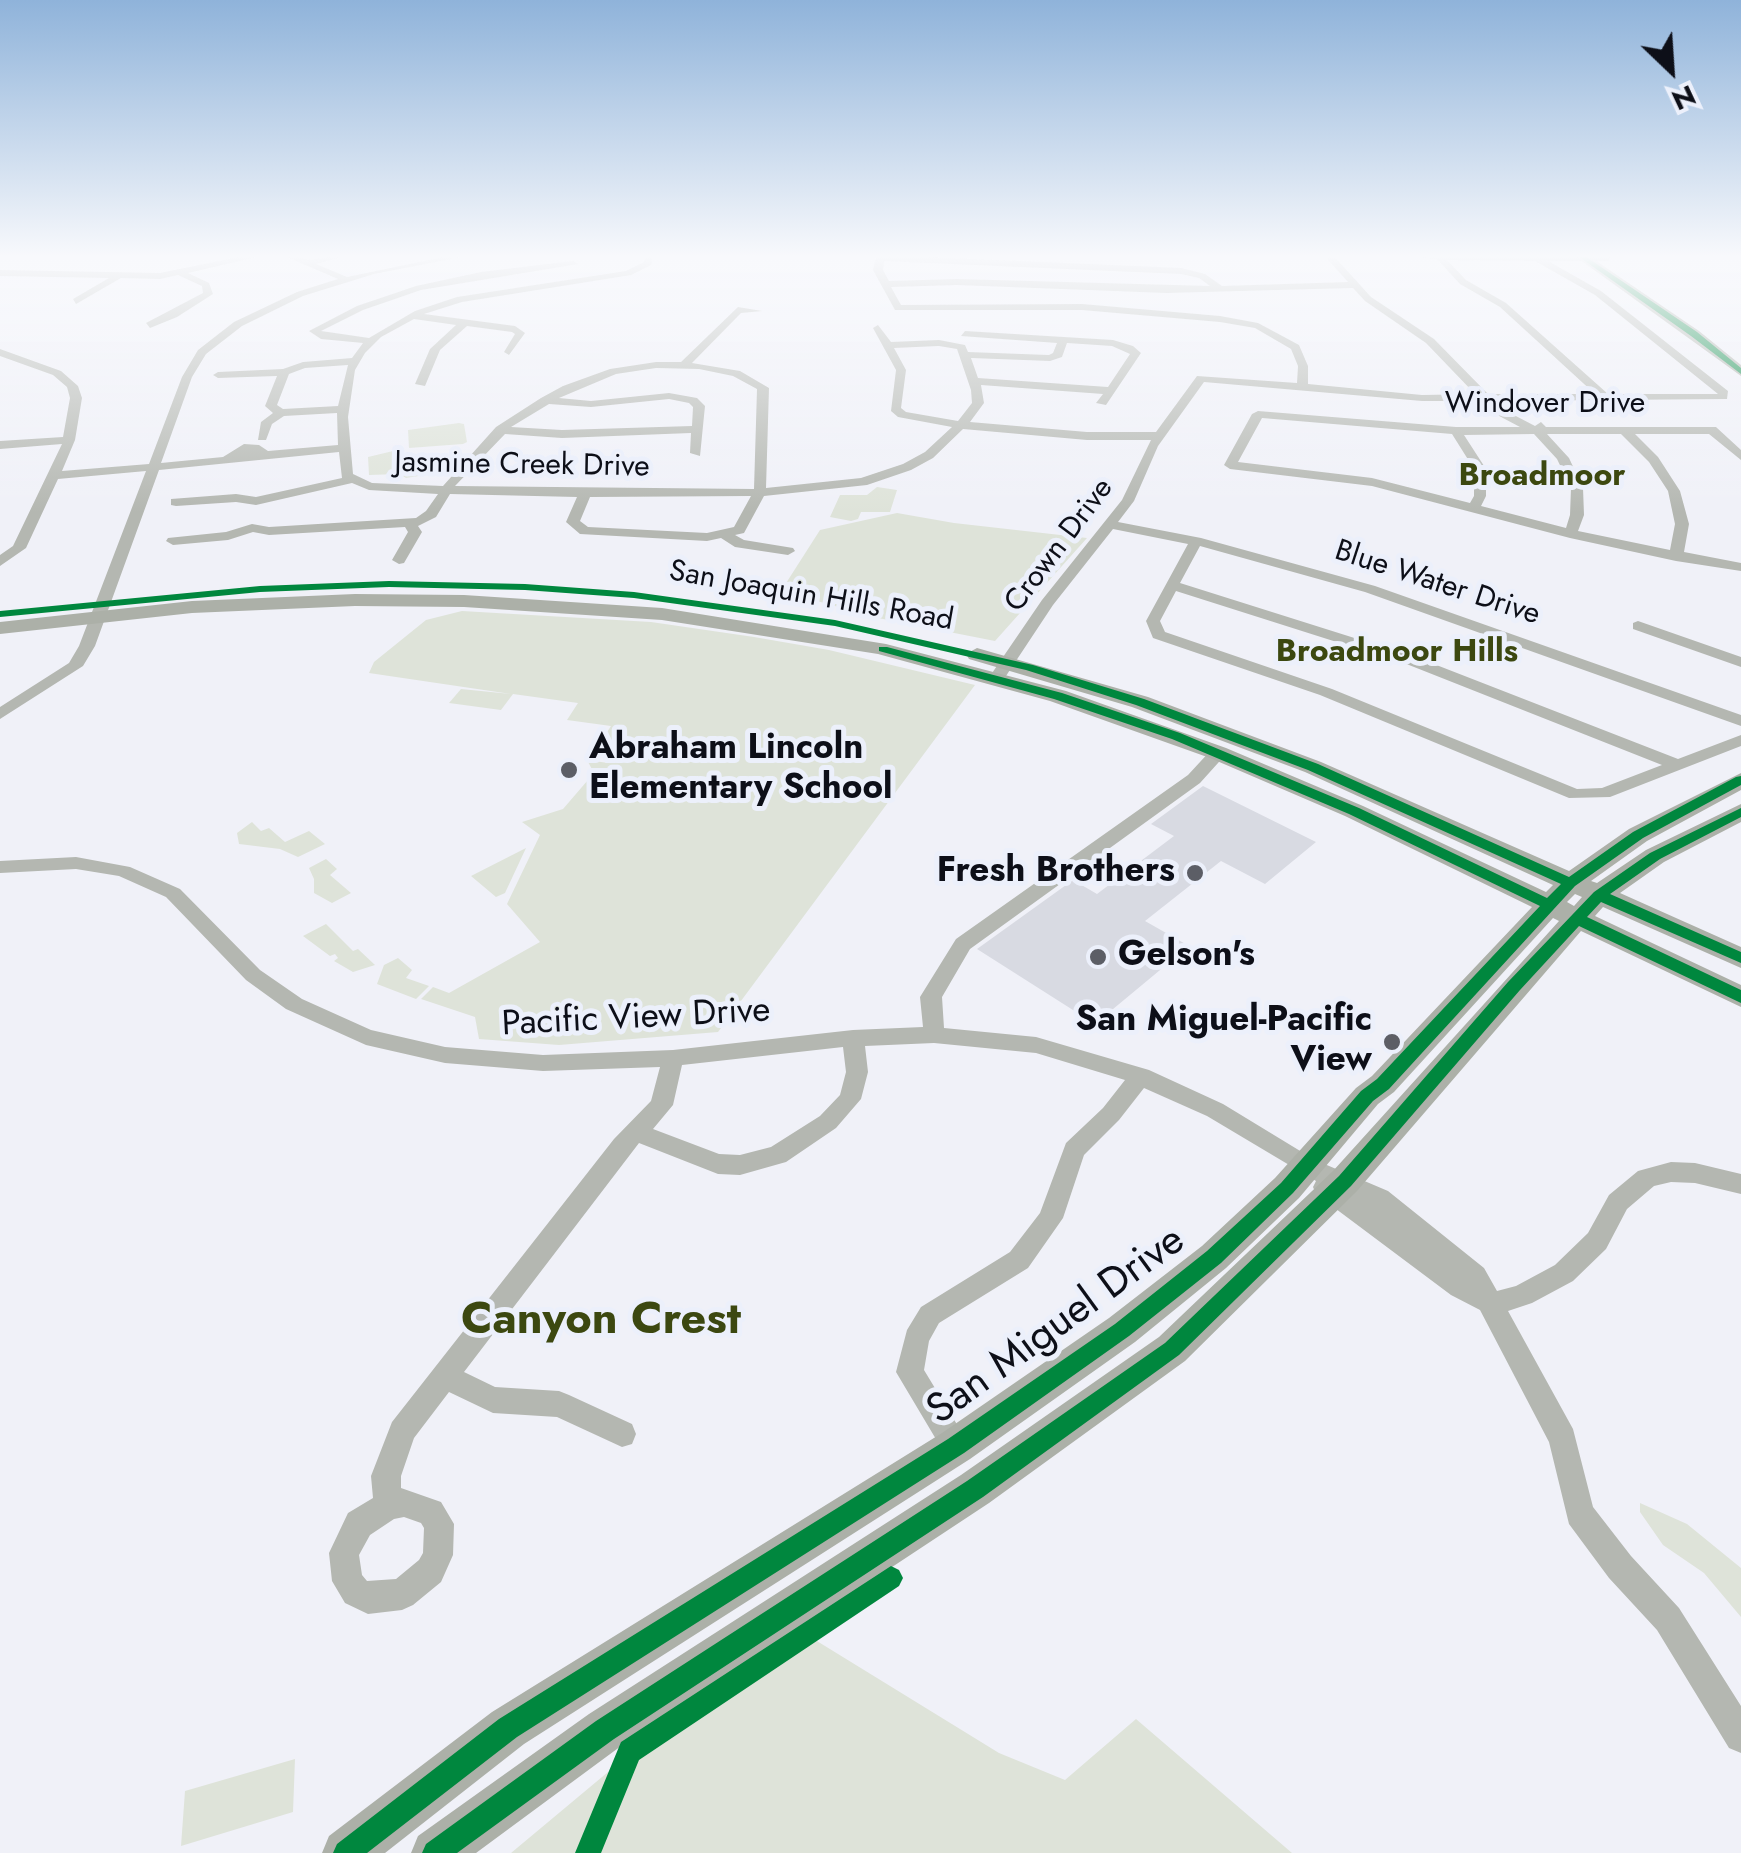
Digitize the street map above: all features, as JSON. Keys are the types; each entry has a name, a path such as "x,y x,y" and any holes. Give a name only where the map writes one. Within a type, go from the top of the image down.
{"main road":[{"path":"1702,340 1741,372"},
{"name":"San Joaquin Hills Road","path":"0,614 355,600 578,606 762,628 1001,670 1140,702 1225,732 1741,958"},
{"name":"San Joaquin Hills Road","path":"0,628 101,610"},
{"name":"San Joaquin Hills Road","path":"1001,670 1075,702 1218,753 1354,811 1741,997"},
{"name":"San Miguel Drive","path":"436,1853 605,1730 1104,1400 1172,1349 1338,1188 1562,912 1570,883 1638,835 1741,780"},
{"name":"San Miguel Drive","path":"346,1853 508,1728 956,1446 1122,1330 1214,1257 1306,1167 1368,1096 1562,912 1599,895 1656,856 1741,812"}],"street":[{"path":"0,714 75,666 101,610 187,377 202,352 218,340"},
{"path":"365,340 370,341"},
{"path":"421,384 435,349 445,340"},
{"path":"508,352 514,340"},
{"path":"684,365 708,340"},
{"path":"883,340 900,370 897,412 960,425 1155,441"},
{"path":"966,355 1050,358 1058,355 1063,340"},
{"path":"1081,340 1113,343 1136,353 1102,403"},
{"path":"1286,340 1295,347 1303,366 1302,387"},
{"path":"1429,340 1486,399 1488,406 1538,431 1564,458 1574,479 1578,506 1570,534"},
{"path":"1542,340 1606,398"},
{"name":"Crown Drive","path":"1001,670 1128,500 1155,441 1201,378 1486,399 1723,397 1724,392 1658,340"},
{"name":"Jasmine Creek Drive","path":"370,341 354,361 342,409 342,445 344,470 352,479 375,487 585,494 830,488 879,478 919,461 960,425"},
{"path":"885,345 961,347 978,403 960,425"},
{"path":"0,352 52,371 72,386 76,398 70,440 19,548 2,561"},
{"path":"218,375 284,372 310,364 354,361"},
{"path":"173,541 228,536 252,528 269,531 410,524 432,514 444,490 500,430 545,400 614,372 684,365 736,373 763,388 760,492 744,526 726,535 585,532 573,522 585,494"},
{"path":"281,413 271,406 284,372"},
{"path":"974,380 1110,391"},
{"path":"545,400 591,404 680,397 699,406 696,453"},
{"path":"262,447 266,422 281,413 342,409"},
{"name":"Windover Drive","path":"1474,508 1372,482 1230,465 1258,414 1456,431 1712,430 1741,456"},
{"path":"500,430 562,434 697,428"},
{"path":"1456,431 1480,469 1480,496 1474,508 1570,534 1741,567"},
{"path":"1625,431 1654,460 1674,491 1682,524 1676,557"},
{"path":"0,445 70,440"},
{"path":"165,443 193,459"},
{"path":"53,476 232,456 262,447 342,445"},
{"path":"146,484 193,459"},
{"path":"176,502 256,500 352,479"},
{"path":"252,528 245,521 256,500"},
{"path":"399,560 415,532 410,524"},
{"name":"Blue Water Drive","path":"1108,524 1196,541 1442,612 1741,721"},
{"path":"726,535 740,544 788,551"},
{"path":"1196,541 1153,621 1158,636 1326,692 1585,796 1604,793 1741,740"},
{"path":"1171,585 1415,662 1676,764"},
{"path":"1638,626 1741,662"},
{"path":"934,1035 931,997 962,944 1194,779 1218,753"},
{"name":"Pacific View Drive","path":"0,867 76,863 123,871 174,892 253,975 294,1004 366,1037 494,1061 674,1058 853,1038 934,1035 1036,1045 1141,1076 1215,1110 1338,1188 1460,1287 1493,1304"},
{"path":"636,1132 718,1164 740,1164 778,1155 828,1122 850,1099 857,1072 853,1038"},
{"path":"388,1506 386,1476 402,1432 636,1132 662,1105 674,1058"},
{"path":"956,1446 910,1372 916,1338 930,1315 1019,1260 1050,1218 1074,1150 1111,1114 1141,1076"},
{"path":"1741,1184 1695,1173 1671,1172 1647,1178 1618,1202 1597,1240 1564,1273 1522,1295 1493,1304 1562,1439 1580,1514 1620,1567 1668,1618 1741,1736"},
{"path":"445,1376 493,1400 558,1404 622,1434"}],"shaded area":[{"path":"464,424 467,442 463,444 409,448 408,430"},
{"path":"393,451 400,456 429,455 431,474 406,478 399,474 369,475 368,457"},
{"path":"877,487 897,490 890,512 861,512 858,519 851,521 830,517 840,495 867,495"},
{"path":"897,513 1087,538 995,641 878,618 781,591 820,530"},
{"path":"462,611 651,622 829,650 975,685 718,1032 559,1045 479,1039 475,1017 421,999 433,987 449,993 540,942 507,904 540,835 522,822 563,809 594,773 587,760 608,763 623,741 602,740 611,726 567,720 578,703 513,694 501,710 449,703 461,689 511,694 369,673 374,662 426,620"},
{"path":"252,822 261,831 269,828 285,842 309,831 325,844 298,857 280,849 239,844 237,833"},
{"path":"526,848 505,893 496,897 471,876"},
{"path":"326,859 337,869 330,875 351,893 332,903 314,893 309,868"},
{"path":"326,924 353,951 358,949 375,965 353,972 334,961 338,958 335,954 330,956 303,936"},
{"path":"398,958 412,970 406,978 429,986 416,999 377,984 384,965"},
{"path":"1640,1503 1687,1524 1741,1568 1741,1617 1704,1573 1663,1545 1640,1512"},
{"path":"812,1638 999,1753 1065,1780 1136,1719 1292,1853 511,1853 608,1772"},
{"path":"295,1759 293,1812 181,1846 185,1791"}],"building":[{"path":"1203,786 1316,842 1265,884 1221,861 1145,921 1189,946 1095,1024 977,949 1073,880 1097,894 1174,836 1151,824"}],"cycle path":[{"path":"1702,340 1741,372"},
{"path":"0,614 260,589 389,584 525,587 634,595 835,623 1029,667 1140,702 1313,767 1570,883"},
{"path":"883,649 1058,696 1176,736 1354,811 1549,905"},
{"path":"346,1853 508,1728 956,1446 1122,1330 1214,1257 1287,1188 1367,1096 1383,1084 1570,883 1638,835 1741,780"},
{"path":"435,1853 605,1730 975,1489 1172,1349 1345,1181 1514,986 1599,895 1655,856 1741,812"},
{"path":"1599,895 1741,958"},
{"path":"1575,918 1741,997"},
{"path":"588,1853 630,1751 891,1578"}],"place":[{"name":"Abraham Lincoln Elementary School","path":"569,770"},
{"name":"Fresh Brothers","path":"1195,873"},
{"name":"Gelson's","path":"1098,957"},
{"name":"San Miguel-Pacific View","path":"1392,1042"}],"district":[{"name":"Broadmoor","path":"1542,477"},
{"name":"Broadmoor Hills","path":"1397,653"},
{"name":"Canyon Crest","path":"601,1322"}]}
